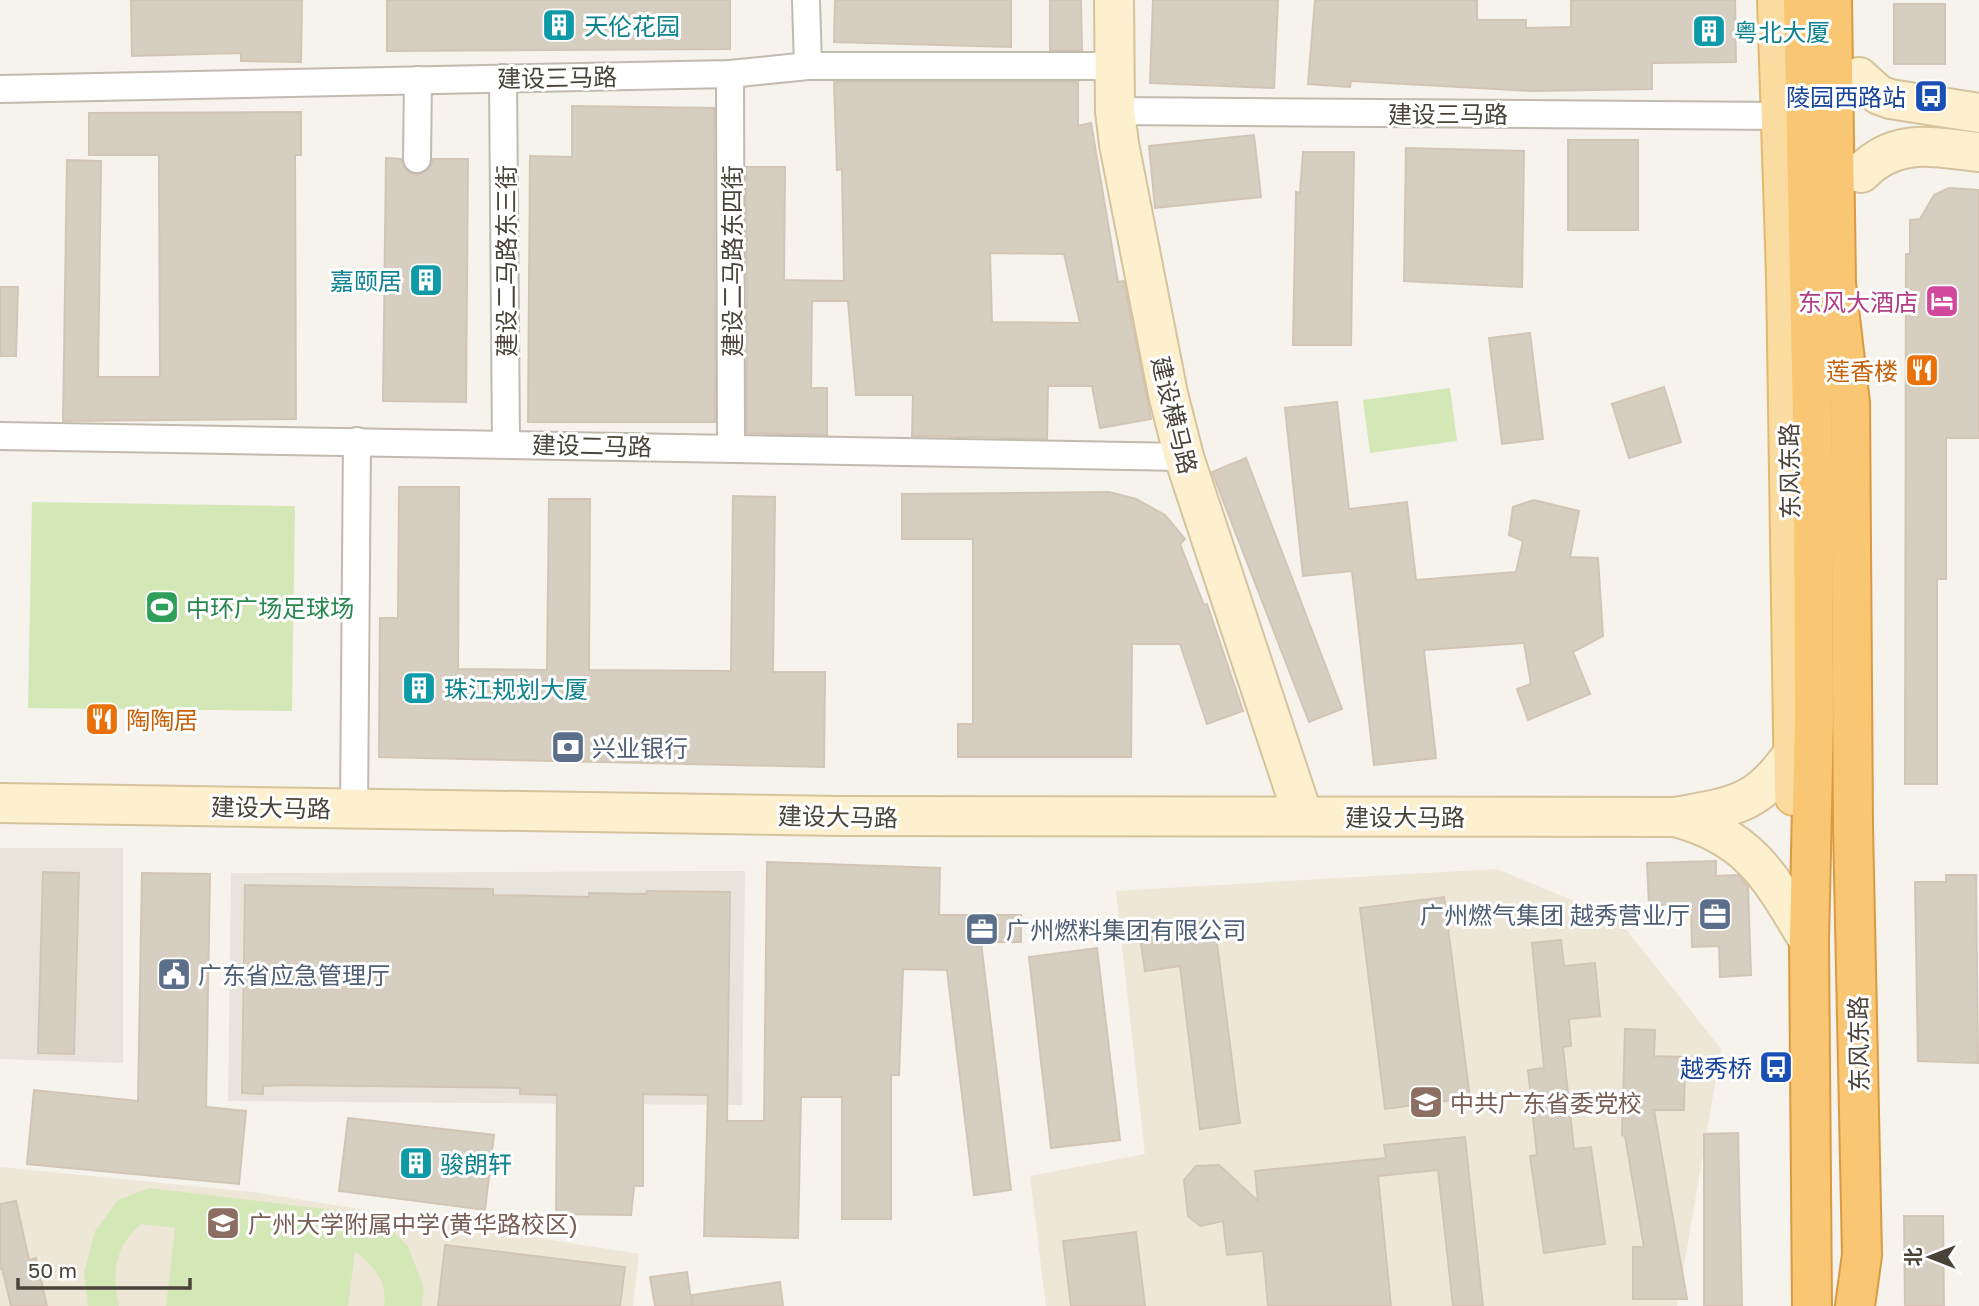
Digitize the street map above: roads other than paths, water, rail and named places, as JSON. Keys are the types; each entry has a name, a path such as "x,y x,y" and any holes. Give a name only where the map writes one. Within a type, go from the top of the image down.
{"highway":[{"name":"东风东路","path":"1803,0 1814,569 1815,720 1809,941 1812,1306"},
{"name":"东风东路","path":"1832,0 1836,284 1850,403 1853,826 1862,1255 1855,1306"},
{"name":"东风东路","path":"1850,403 1863,283 1857,0"},
{"path":"1862,1255 1864,1306"}],"main road":[{"name":"东风东路","path":"1777,0 1786,276 1798,878 1809,941"},
{"path":"1862,1255 1870,1306"}],"street":[{"path":"806,0 807,66"},
{"name":"建设横马路","path":"1114,0 1115,111 1130,207 1184,457 1303,816"},
{"name":"建设三马路","path":"0,89 730,74 807,66 1114,66"},
{"name":"建设二马路东四街","path":"730,74 731,448"},
{"path":"1859,77 1879,95 1979,113"},
{"name":"建设二马路东三街","path":"503,78 506,444"},
{"path":"417,159 418,80"},
{"path":"1927,147 1919,132 1918,121 1921,113 1929,106"},
{"name":"建设三马路","path":"1115,111 1780,116"},
{"path":"1861,173 1877,157 1894,151 1927,147 1979,152"},
{"name":"建设二马路","path":"0,436 1184,457"},
{"path":"354,809 357,441"},
{"path":"1675,817 1742,802 1761,793 1776,779 1794,752"},
{"name":"建设大马路","path":"0,803 880,816 1675,817"},
{"path":"1675,817 1703,824 1746,850 1766,872 1809,941"}],"place":[{"name":"天伦花园","path":"559,25"},
{"name":"粤北大厦","path":"1709,31"},
{"name":"陵园西路站","path":"1931,96"},
{"name":"嘉颐居","path":"426,280"},
{"name":"东风大酒店","path":"1942,301"},
{"name":"莲香楼","path":"1922,370"},
{"name":"中环广场足球场","path":"162,607"},
{"name":"珠江规划大厦","path":"419,688"},
{"name":"陶陶居","path":"102,719"},
{"name":"兴业银行","path":"568,747"},
{"name":"广州燃气集团 越秀营业厅","path":"1715,914"},
{"name":"广州燃料集团有限公司","path":"982,929"},
{"name":"广东省应急管理厅","path":"174,974"},
{"name":"越秀桥","path":"1776,1067"},
{"name":"中共广东省委党校","path":"1426,1102"},
{"name":"骏朗轩","path":"416,1163"},
{"name":"广州大学附属中学(黄华路校区)","path":"223,1223"}]}
